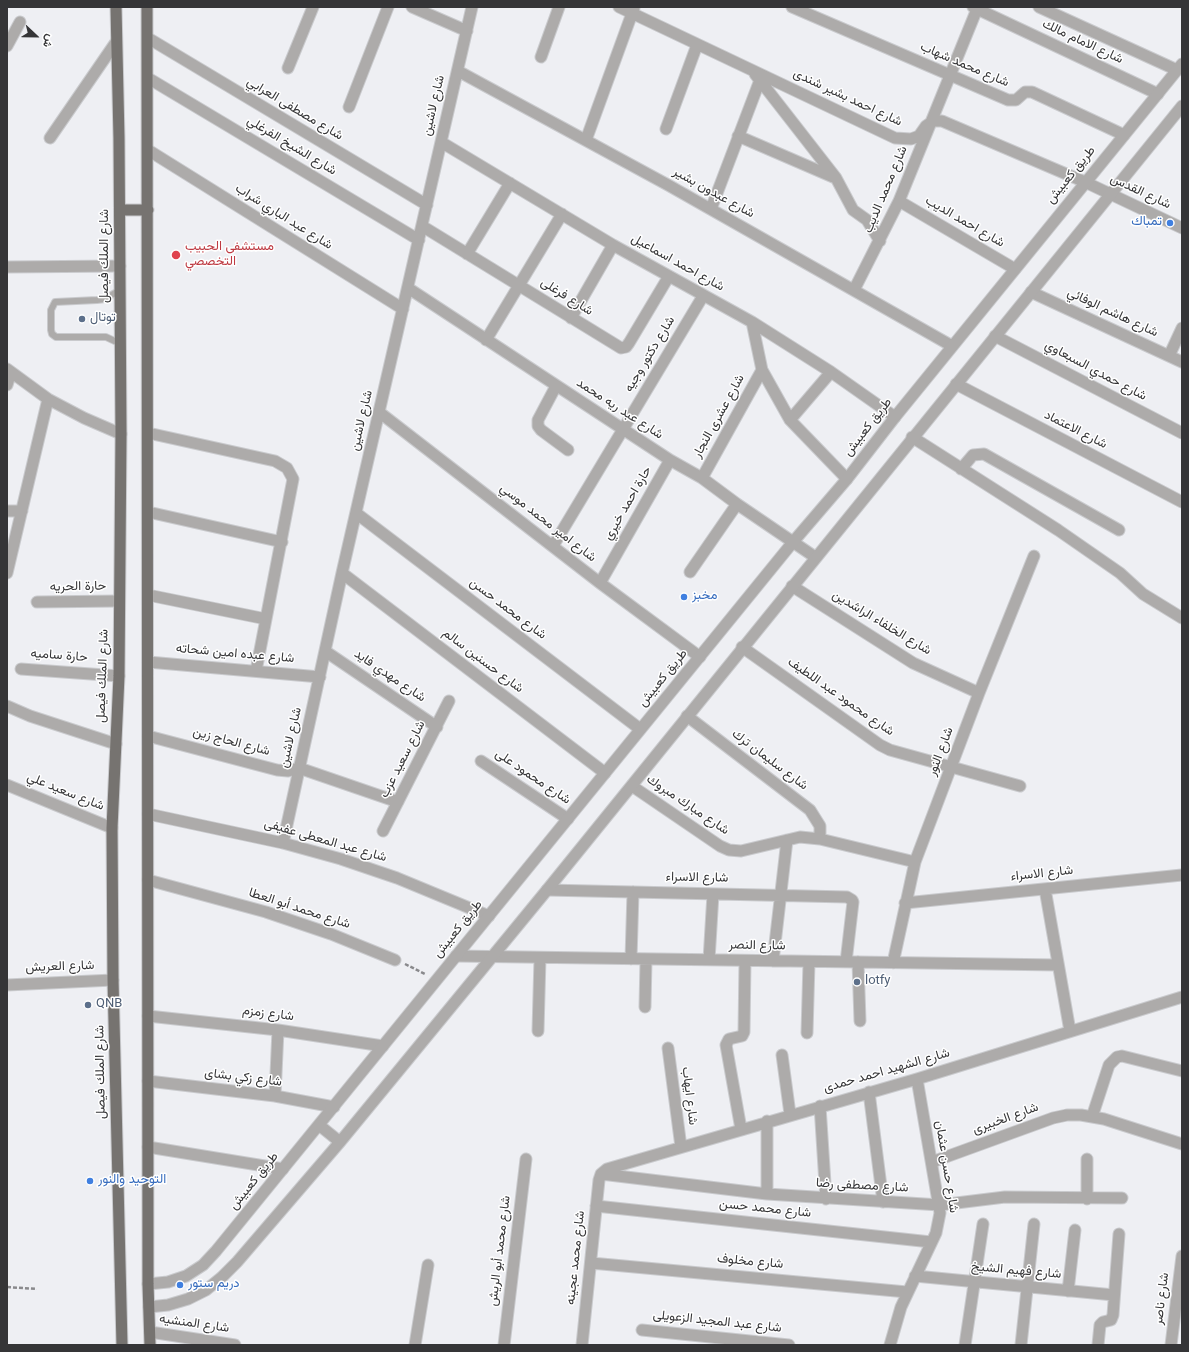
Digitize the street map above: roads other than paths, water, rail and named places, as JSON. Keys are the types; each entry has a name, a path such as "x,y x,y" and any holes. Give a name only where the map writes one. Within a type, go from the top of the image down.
{"main road":[{"name":"شارع الملك فيصل","path":"116,7 120,210 121,434 119,676 112,828 113,980 122,1345"},
{"path":"147,7 148,1284 150,1345"},
{"path":"120,210 148,210"}],"street":[{"path":"288,68 313,7"},
{"path":"349,107 388,7"},
{"path":"412,7 467,31"},
{"name":"شارع لاشين","path":"283,842 342,573 472,7"},
{"path":"541,57 559,7"},
{"name":"شارع احمد بشير شندى","path":"619,7 633,10 757,76 895,138 911,139 919,136 930,124"},
{"name":"شارع محمد شهاب","path":"792,7 949,76 1011,101 1016,100 1025,92 1032,92 1124,135"},
{"path":"1039,7 1179,67"},
{"name":"شارع محمد الديب","path":"854,290 899,201 975,8"},
{"name":"شارع الامام مالك","path":"975,8 1158,94"},
{"path":"586,140 633,10"},
{"path":"7,46 20,22"},
{"name":"شارع مصطفى العرابي","path":"148,38 427,205"},
{"path":"50,138 116,42"},
{"path":"666,129 697,45"},
{"name":"طريق كعبيش","path":"148,1284 174,1280 186,1276 203,1265 334,1107 793,542 847,479 952,346 1179,67"},
{"name":"شارع عبدون بشير","path":"458,70 711,209 952,346"},
{"path":"711,209 738,136 757,76"},
{"path":"757,76 836,178 853,210 867,220 880,241"},
{"name":"شارع الشيخ الفرغلي","path":"148,78 419,240"},
{"path":"149,1307 168,1305 188,1299 206,1290 238,1262 340,1142 490,957 632,786 742,647 1182,106"},
{"path":"930,124 933,121 942,121 1085,182"},
{"path":"738,136 836,178"},
{"name":"شارع احمد اسماعيل","path":"441,142 613,245 752,322 831,372 895,417"},
{"name":"شارع عبد الباري شراب","path":"148,150 403,309"},
{"name":"شارع القدس","path":"1085,182 1182,228"},
{"path":"467,254 510,183"},
{"name":"شارع احمد الديب","path":"899,201 1015,269"},
{"path":"486,340 562,214"},
{"name":"شارع فرغلى","path":"422,226 618,347 623,348 629,343 669,276"},
{"path":"571,318 613,245"},
{"path":"7,267 120,266"},
{"name":"شارع عبد ريه محمد","path":"408,288 623,430 670,460 702,478 737,504 815,557"},
{"name":"شارع هاشم الوفائي","path":"1031,292 1182,362"},
{"name":"شارع دكتور وجيه","path":"553,546 703,296"},
{"path":"752,322 762,370 790,420 847,479"},
{"path":"1169,356 1182,328"},
{"name":"شارع حمدي السبعاوي","path":"995,336 1182,433"},
{"path":"7,385 9,370 48,399 84,418 121,434"},
{"name":"شارع عشرى النجار","path":"702,478 762,370"},
{"path":"790,420 831,372"},
{"name":"شارع الاعتماد","path":"956,384 1182,502"},
{"path":"556,386 538,420 538,426 541,430 568,450"},
{"path":"7,573 48,399"},
{"name":"شارع امير محمد موسي","path":"379,412 600,583 700,657"},
{"path":"148,433 274,461 287,468 293,479 256,672"},
{"path":"912,437 1058,530 1120,573 1143,594 1182,618"},
{"path":"961,469 973,455 984,454 1119,530"},
{"name":"حارة احمد خيري","path":"600,583 670,460"},
{"path":"690,572 737,504"},
{"path":"7,511 22,512"},
{"path":"148,512 282,542"},
{"name":"شارع محمد حسن","path":"356,513 640,730"},
{"name":"شارع النور","path":"893,963 915,862 979,693 1034,556"},
{"name":"شارع حسنين سالم","path":"342,573 605,773"},
{"name":"شارع الخلفاء الراشدين","path":"792,586 913,663 979,693"},
{"path":"148,595 266,619"},
{"name":"حارة الحريه","path":"37,602 119,602"},
{"name":"شارع محمود عبد اللطيف","path":"742,647 880,745 890,750 1020,786"},
{"name":"شارع مهدي فايد","path":"325,652 437,727"},
{"name":"شارع عبده امين شحاته","path":"148,662 320,677"},
{"name":"حارة ساميه","path":"21,669 119,676"},
{"name":"شارع سعيد عزب","path":"383,831 449,701"},
{"path":"7,706 30,716 116,744"},
{"name":"شارع سليمان ترك","path":"687,716 810,810 820,826 820,839"},
{"name":"شارع الحاج زين","path":"148,736 277,770 288,771 299,768 398,802"},
{"name":"شارع محمود على","path":"480,761 568,819"},
{"name":"شارع سعيد علي","path":"7,785 112,828"},
{"name":"شارع مبارك مبروك","path":"632,786 720,846 729,850 741,850 800,837 820,839 915,862"},
{"name":"شارع عبد المعطى عفيفى","path":"148,814 283,842 341,859 397,878 489,916"},
{"path":"773,961 786,840"},
{"name":"شارع الاسراء","path":"905,903 1182,874"},
{"name":"شارع محمد أبو العطا","path":"148,880 266,912 331,934 395,960"},
{"path":"1045,889 1070,1031"},
{"name":"شارع الاسراء","path":"547,890 847,897 853,902 846,962"},
{"path":"631,959 633,892"},
{"path":"709,960 713,894"},
{"name":"شارع النصر","path":"456,956 1058,965"},
{"path":"538,1032 540,958"},
{"path":"645,1007 646,960"},
{"path":"741,1129 726,1045 729,1040 742,1036 744,1032 745,961"},
{"path":"807,1033 809,962"},
{"path":"858,962 860,1021"},
{"name":"شارع العريش","path":"7,985 113,980"},
{"name":"شارع الشهيد احمد حمدى","path":"601,1174 606,1169 790,1114 917,1079 1182,997"},
{"name":"شارع زمزم","path":"148,1016 278,1030 383,1046"},
{"path":"275,1096 278,1030"},
{"name":"شارع ايهاب","path":"668,1048 681,1147"},
{"path":"782,1055 790,1114"},
{"path":"1092,1116 1109,1065 1117,1057 1122,1056 1182,1071"},
{"name":"شارع حسن عثمان","path":"890,1345 895,1323 907,1292 939,1223 940,1205 917,1079"},
{"name":"شارع زكي بشاى","path":"148,1082 275,1096 334,1107"},
{"path":"869,1092 883,1202"},
{"path":"820,1106 826,1199"},
{"name":"شارع الخبيرى","path":"932,1162 1053,1118 1067,1116 1092,1116 1182,1144"},
{"path":"766,1121 767,1194"},
{"path":"319,1125 340,1142"},
{"path":"148,1147 283,1169"},
{"name":"شارع محمد أبو الريش","path":"504,1345 526,1159"},
{"path":"1087,1159 1087,1199"},
{"name":"شارع مصطفى رضا","path":"601,1174 767,1194 826,1199 940,1205 1005,1197 1087,1199 1122,1198"},
{"name":"شارع محمد عجينه","path":"582,1345 596,1206 601,1174"},
{"name":"شارع محمد حسن","path":"596,1206 931,1242"},
{"path":"965,1345 983,1224"},
{"path":"1021,1345 1034,1224"},
{"path":"1068,1291 1075,1230"},
{"path":"1098,1345 1100,1325 1112,1318 1119,1234"},
{"name":"شارع ناصر","path":"1172,1345 1182,1256"},
{"name":"شارع مخلوف","path":"591,1263 907,1292"},
{"path":"415,1345 428,1265"},
{"name":"شارع فهيم الشيخ","path":"915,1276 1114,1295"},
{"name":"شارع عبد المجيد الزعويلى","path":"642,1330 789,1345"},
{"name":"شارع المنشيه","path":"150,1332 235,1345"}],"lane":[{"path":"120,290 105,299 55,302 51,310 52,334 56,337 106,337 121,344"}],"place":[{"name":"تمباك","path":"1170,223"},
{"name":"مستشفى الحبيب التخصصي","path":"176,255"},
{"name":"توتال","path":"82,319"},
{"name":"مخبز","path":"684,597"},
{"name":"lotfy","path":"857,982"},
{"name":"QNB","path":"88,1005"},
{"name":"التوحيد والنور","path":"90,1181"},
{"name":"دريم ستور","path":"180,1285"}]}
